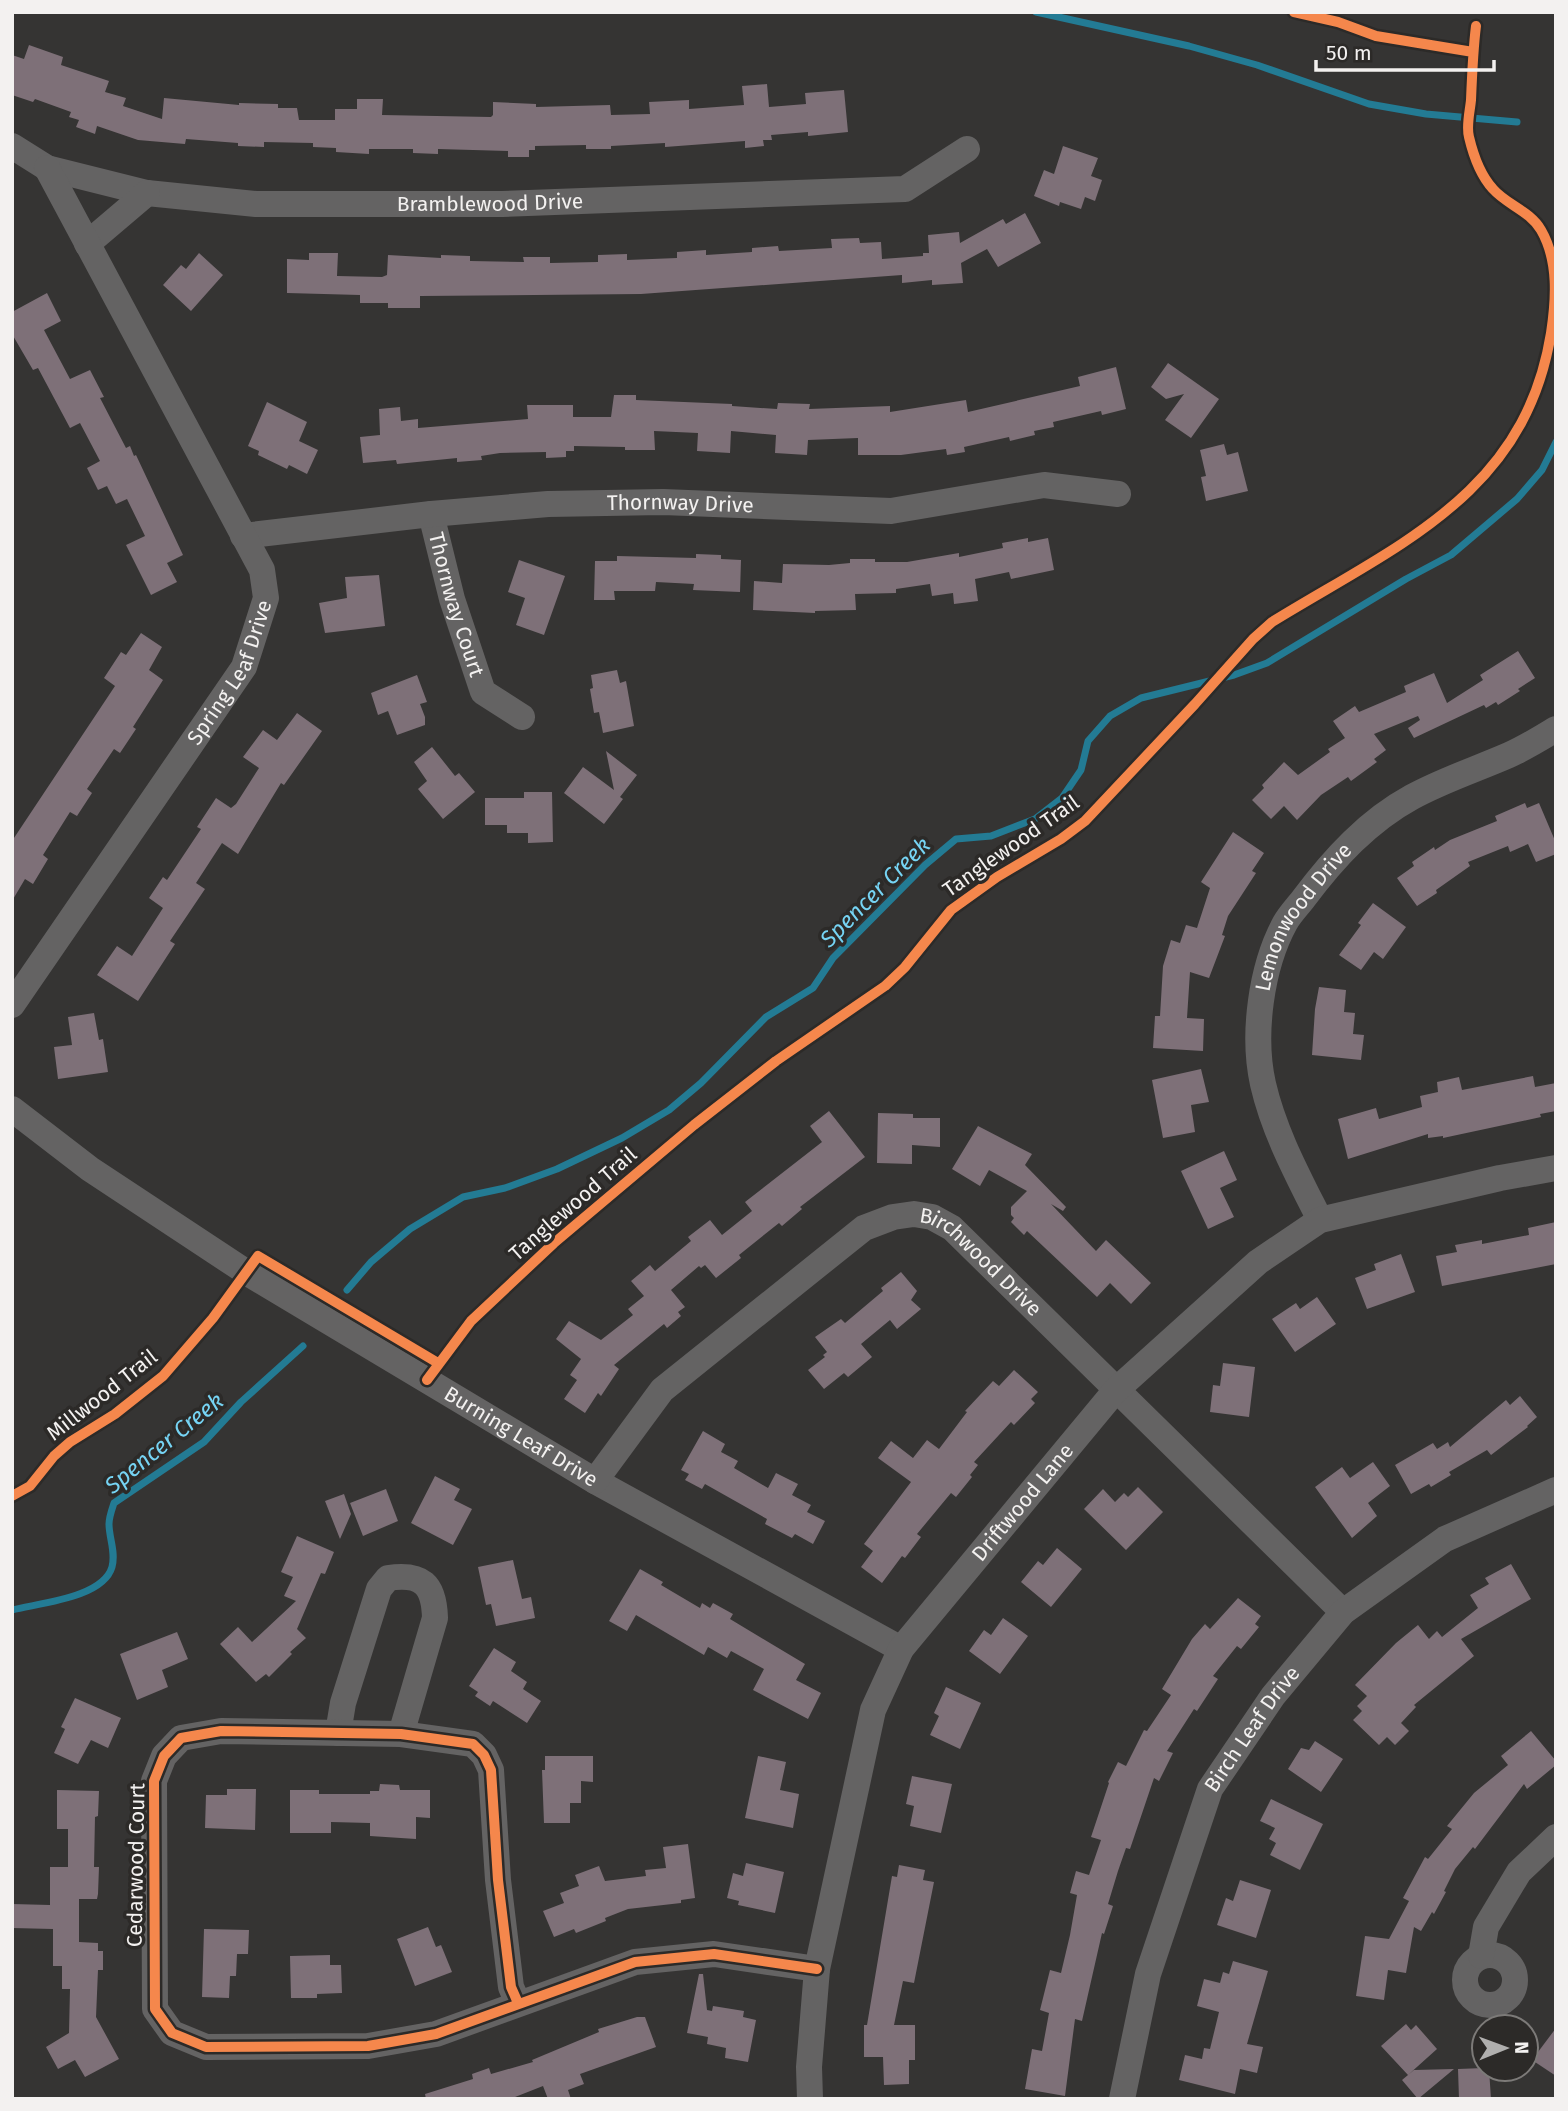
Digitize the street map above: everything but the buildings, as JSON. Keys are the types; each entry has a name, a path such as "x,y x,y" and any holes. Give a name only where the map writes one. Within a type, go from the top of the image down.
{"street":[{"name":"Bramblewood Drive","path":"12,146 47,168 147,193 256,204 502,204 905,189 967,149"},
{"name":"Spring Leaf Drive","path":"12,1005 244,667 266,598 262,570 47,168"},
{"path":"87,244 147,193"},
{"name":"Thornway Drive","path":"243,536 431,514 548,504 663,502 891,511 1044,485 1118,494"},
{"name":"Thornway Court","path":"431,514 452,599 483,692 522,717"},
{"name":"Lemonwood Drive","path":"1320,1220 1273,1120 1262,1082 1258,1040 1265,980 1273,950 1286,922 1325,870 1372,822 1411,797 1511,754 1556,729"},
{"name":"Burning Leaf Drive","path":"12,1110 90,1168 246,1272 596,1481 901,1649"},
{"name":"Driftwood Lane","path":"810,2099 809,2067 817,1969 873,1710 901,1649 1115,1391 1258,1262 1320,1220 1500,1178 1556,1168"},
{"name":"Birchwood Drive","path":"596,1481 662,1390 864,1228 893,1217 914,1214 932,1217 952,1228 967,1241 1115,1391 1343,1612"},
{"name":"Birch Leaf Drive","path":"1122,2099 1148,1974 1210,1789 1273,1696 1343,1612 1445,1539 1556,1490"},
{"path":"338,1733 344,1703 379,1589 388,1578 403,1576 416,1578 429,1587 434,1601 435,1618 401,1734"},
{"name":"Cedarwood Court","path":"518,2003 511,1987 498,1880 491,1770 484,1755 473,1744 401,1734 203,1733 181,1738 164,1756 154,1781 155,2009 172,2033 206,2047 368,2046 436,2034 635,1962 715,1954 817,1969"},
{"path":"1481,1956 1486,1927 1519,1872 1556,1837"}],"waterway":[{"path":"1036,12 1189,46 1257,65 1369,104 1426,114 1517,122"},
{"name":"Spencer Creek","path":"347,1290 371,1262 410,1229 463,1197 505,1188 557,1169 622,1138 669,1110 701,1083 766,1017 813,988 833,958 925,865 956,839 991,836 1035,819 1062,798 1081,770 1088,741 1110,716 1141,698 1234,675 1267,663 1451,555 1517,499 1542,470 1556,442"},
{"name":"Spencer Creek","path":"12,1610 69,1598 96,1586 106,1577 113,1561 109,1524 114,1503 204,1442 241,1402 303,1346"}],"cycle path":[{"path":"1294,12 1338,22 1376,36 1473,52"},
{"name":"Tanglewood Trail","path":"427,1380 471,1321 554,1243 694,1125 776,1061 885,986 905,967 951,910 1085,821 1253,639 1272,622 1407,540 1448,510 1484,476 1514,436 1537,389 1551,333 1555,281 1551,255 1541,230 1531,218 1493,189 1481,171 1473,150 1468,128 1476,26"},
{"name":"Millwood Trail","path":"12,1496 30,1486 54,1456 70,1442 115,1414 163,1376 213,1318 258,1256 438,1363"},
{"path":"518,2003 511,1987 498,1880 491,1770 484,1755 473,1744 401,1734 221,1731 181,1738 164,1756 154,1781 155,2009 172,2033 206,2047 368,2046 436,2034 635,1962 714,1954 817,1969"}]}
